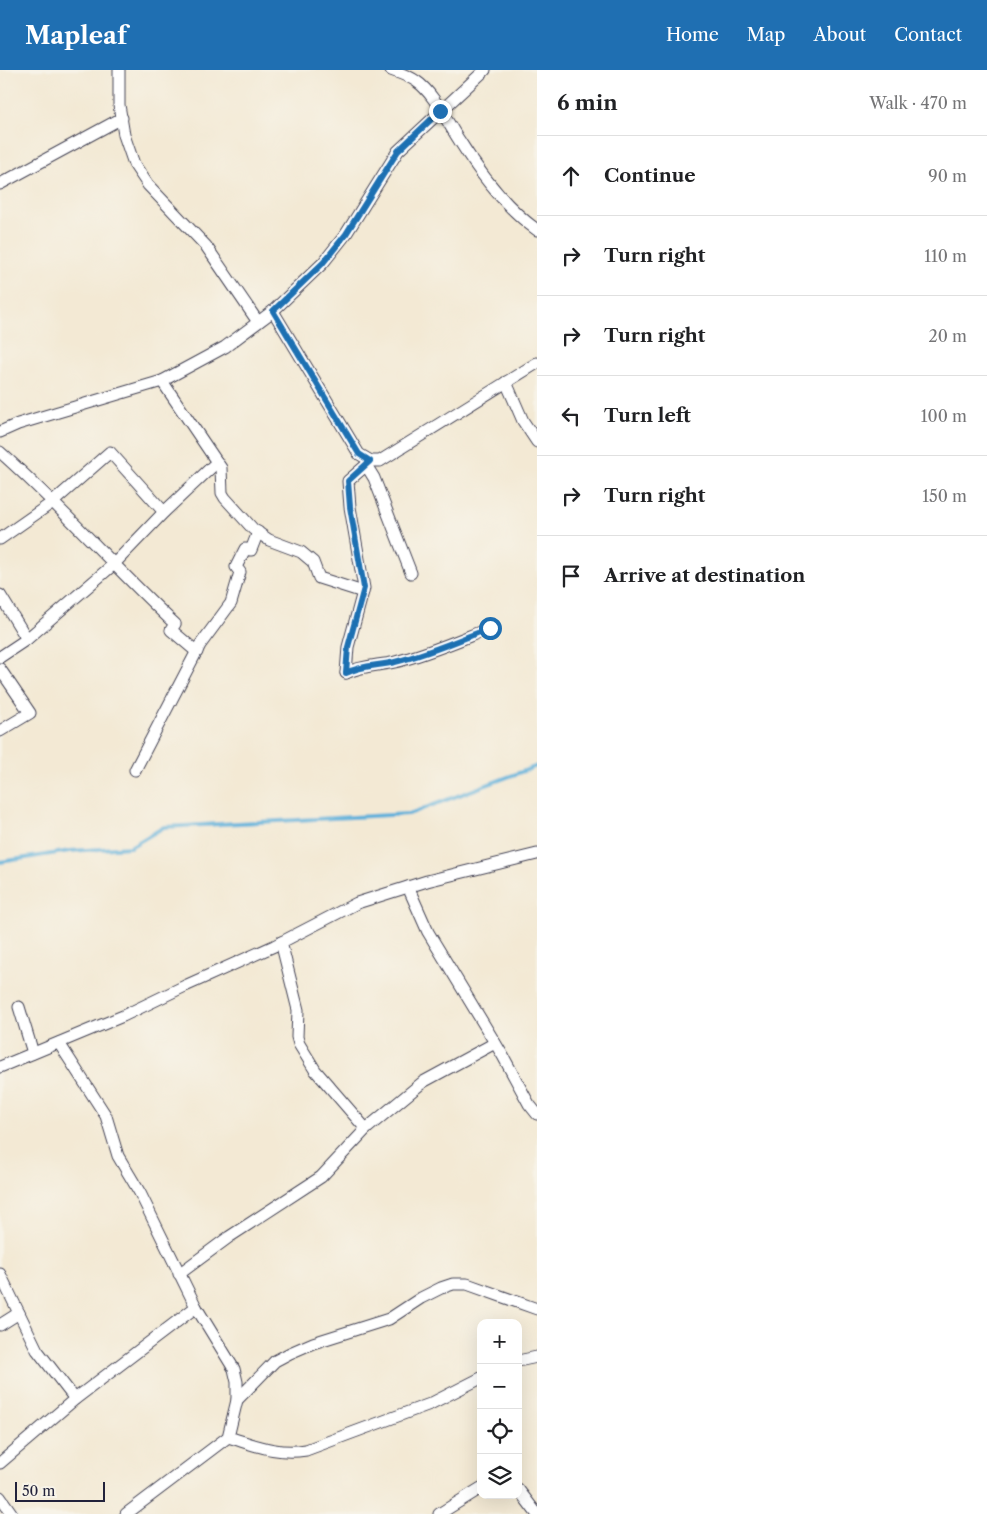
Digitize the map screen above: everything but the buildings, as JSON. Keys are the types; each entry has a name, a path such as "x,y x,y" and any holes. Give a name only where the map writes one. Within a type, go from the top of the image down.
{"street":[{"path":"118,70 124,135 134,164 148,185 206,246 258,322"},
{"path":"0,432 18,424 162,382 225,347 273,311 323,263 346,234 398,151 486,70"},
{"path":"397,71 416,81 430,94 460,143 502,198 525,222 537,230"},
{"path":"0,184 122,118"},
{"path":"273,311 359,454 368,463 411,573"},
{"path":"490,628 403,659 357,667 346,673 348,647 364,588 350,507 348,481 368,463 380,460 537,363"},
{"path":"162,382 217,462 223,474 222,493 225,498 258,532 270,540 301,552 313,562 319,578 363,592"},
{"path":"506,382 523,421 537,442"},
{"path":"0,452 175,624 171,630 197,652"},
{"path":"0,540 53,502 110,452 164,512"},
{"path":"0,657 28,639 114,564 164,512 217,462"},
{"path":"135,770 197,652 230,603 240,572 236,567 245,549 251,550 258,532"},
{"path":"0,595 28,639"},
{"path":"0,669 30,713 0,731"},
{"path":"0,1067 123,1016 281,942 357,903 408,887 537,854"},
{"path":"408,887 428,932 495,1043 529,1104 537,1114"},
{"path":"281,942 298,1010 297,1037 299,1044 315,1070 366,1129"},
{"path":"19,1007 33,1053"},
{"path":"59,1042 106,1116 118,1156 140,1193 196,1307 234,1369 237,1400 228,1437 126,1514"},
{"path":"179,1274 229,1237 321,1177 366,1129 423,1082 495,1043"},
{"path":"0,1274 37,1350 75,1399"},
{"path":"237,1400 276,1362 290,1353 313,1343 388,1319 421,1298 440,1288 453,1284 467,1284 537,1309"},
{"path":"0,1463 75,1399 196,1307"},
{"path":"0,1325 19,1313"},
{"path":"522,1360 537,1357"},
{"path":"228,1437 272,1450 291,1452 306,1450 430,1404 477,1380"},
{"path":"439,1514 477,1490"},
{"path":"522,1495 537,1514"},
{"path":"0,1497 12,1514"}],"waterway":[{"path":"0,862 70,851 130,847 164,827 409,814 537,766"}],"route":[{"path":"440,111 398,151 346,234 323,263 273,311 359,454 370,461 348,481 350,507 364,588 348,647 346,673 357,667 394,662 490,628"}]}
